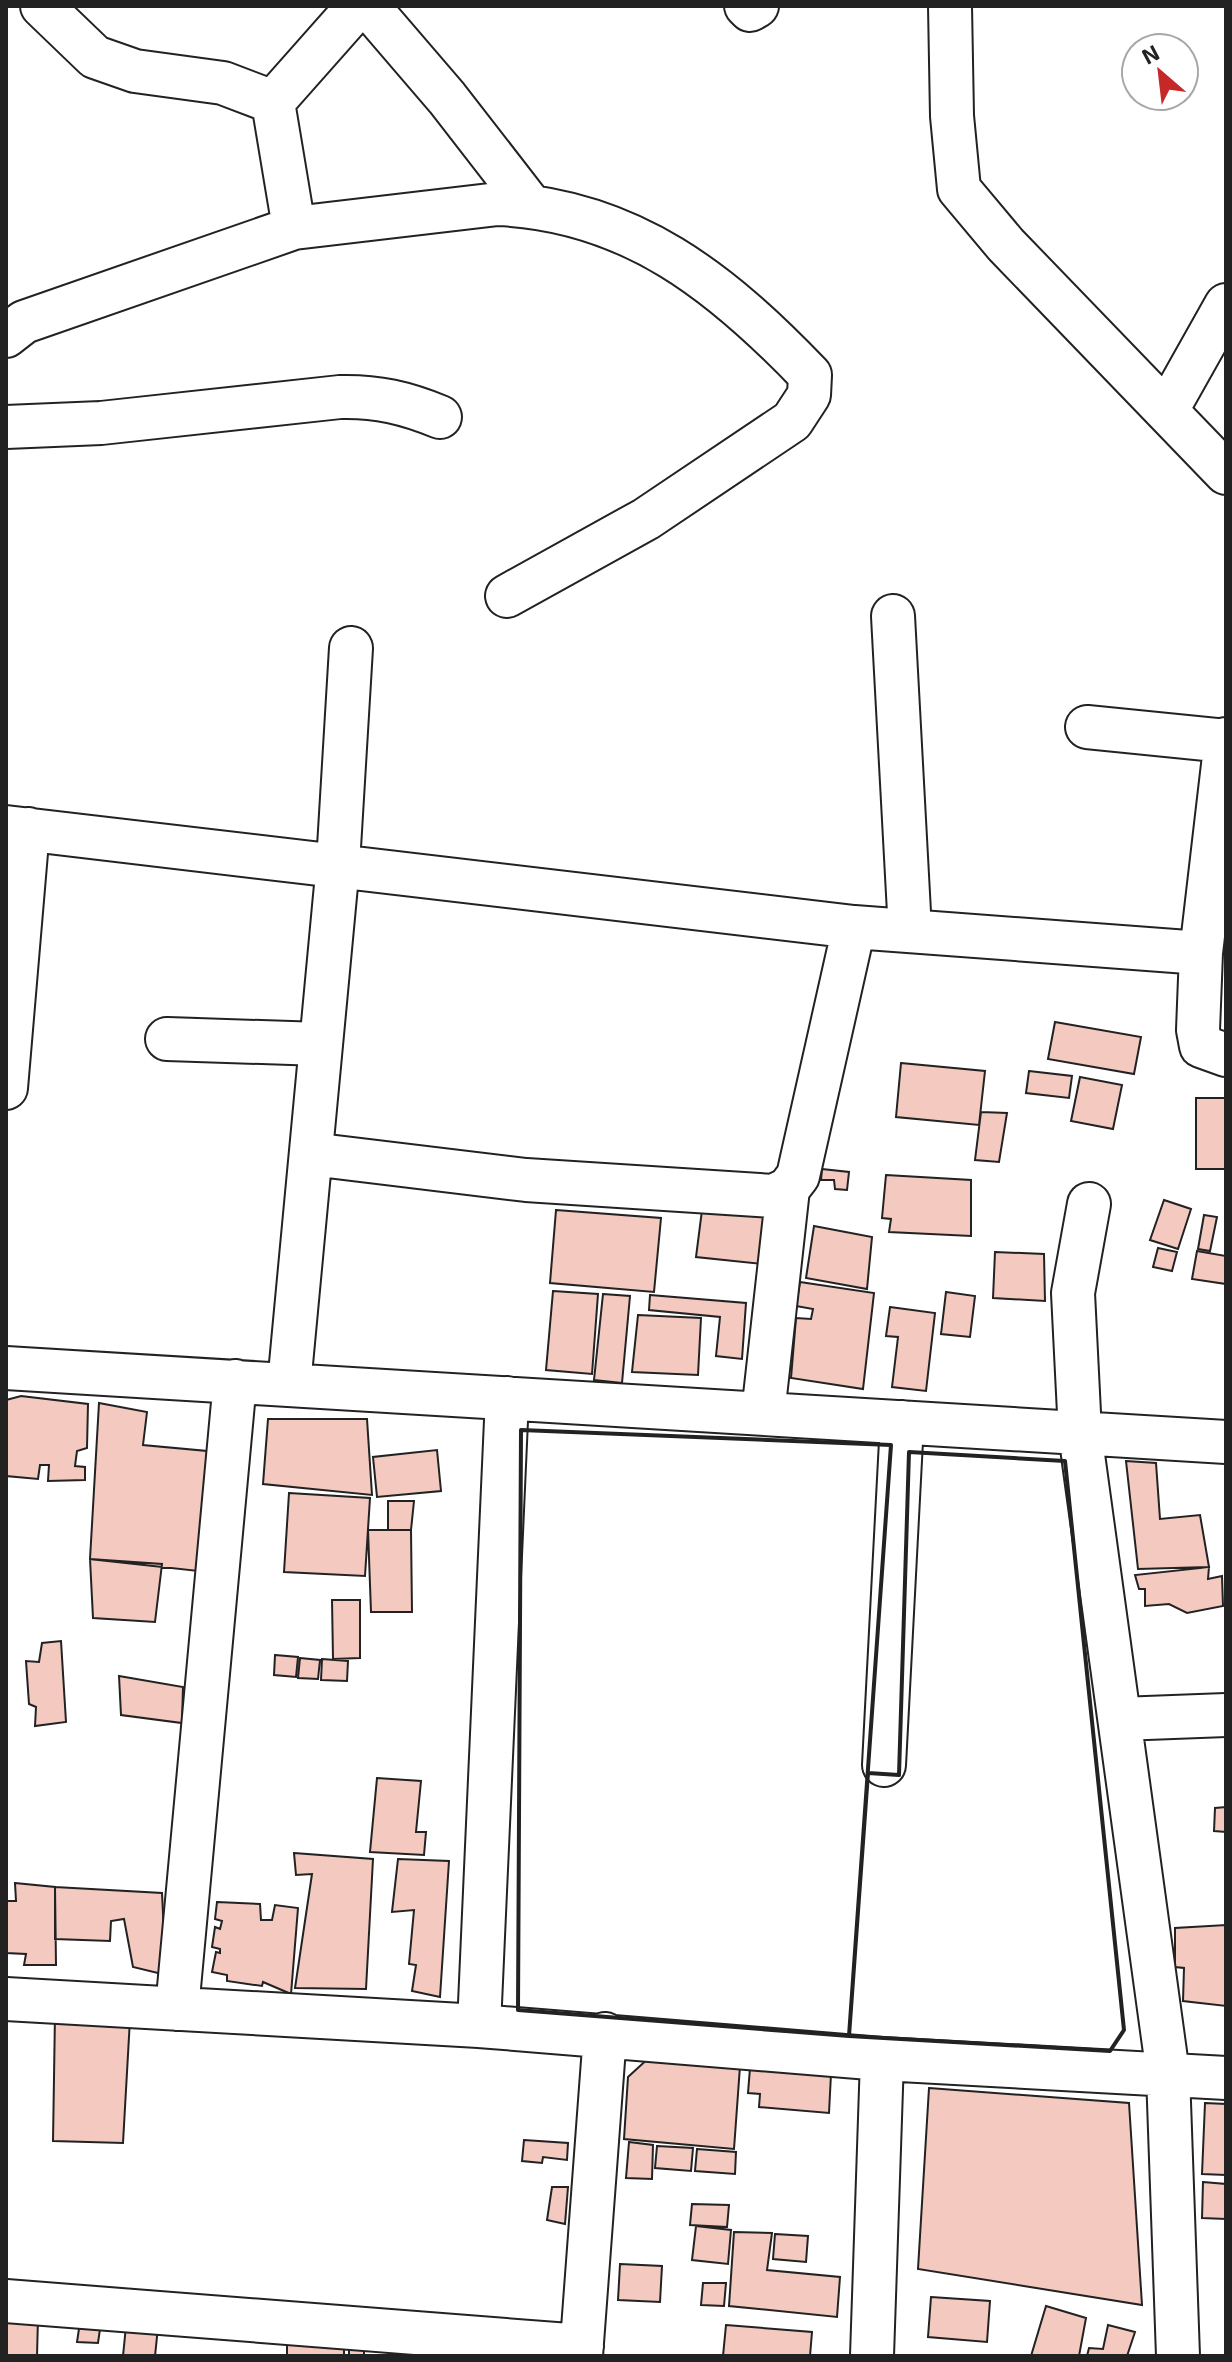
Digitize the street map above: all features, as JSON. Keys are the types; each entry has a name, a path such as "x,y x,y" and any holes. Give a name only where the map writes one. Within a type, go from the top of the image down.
{"street":[{"path":"42,6 95,57 135,71 223,83 273,102"},
{"path":"273,102 358,6"},
{"path":"368,6 447,98 530,205"},
{"path":"746,6 750,10 757,6"},
{"path":"950,6 952,116 959,189 1006,245 1226,473"},
{"path":"273,102 294,228"},
{"path":"6,336 24,322 294,228 467,206 530,205 610,226 655,246 689,267 754,317 810,375 809,395 792,421 646,519 507,596"},
{"path":"1167,410 1226,305"},
{"path":"6,427 101,423 374,396 402,401 440,417"},
{"path":"893,616 910,931"},
{"path":"289,1385 338,864 351,648"},
{"path":"1087,727 1226,740 1220,845 1201,953 1198,1030 1201,1046 1226,1055"},
{"path":"6,1088 17,828 854,927 1201,953"},
{"path":"311,1154 526,1180 773,1196 788,1189 798,1176 854,927"},
{"path":"167,1039 321,1044"},
{"path":"763,1414 788,1189"},
{"path":"1089,1204 1073,1293 1080,1433 1168,2074 1178,2356"},
{"path":"6,1368 1226,1442"},
{"path":"177,2009 235,1381"},
{"path":"479,2026 507,1398"},
{"path":"884,1765 902,1422"},
{"path":"1120,1719 1226,1715"},
{"path":"6,1999 605,2034 882,2059 1226,2078"},
{"path":"6,2301 581,2351 605,2034"},
{"path":"872,2356 882,2059"}],"building":[{"path":"1055,1022 1141,1037 1134,1074 1048,1059"},
{"path":"901,1063 985,1071 979,1125 896,1117"},
{"path":"1029,1071 1072,1076 1069,1098 1026,1093"},
{"path":"1080,1077 1122,1085 1113,1129 1071,1121"},
{"path":"1196,1098 1226,1098 1226,1169 1196,1169"},
{"path":"981,1112 1007,1113 999,1162 975,1160"},
{"path":"822,1169 849,1172 847,1190 835,1189 834,1180 821,1180"},
{"path":"886,1175 971,1180 971,1236 889,1232 891,1219 882,1218"},
{"path":"1164,1200 1191,1209 1178,1249 1150,1240"},
{"path":"556,1210 661,1218 654,1292 550,1283"},
{"path":"702,1210 768,1217 762,1264 696,1257"},
{"path":"1204,1215 1217,1217 1210,1251 1198,1249"},
{"path":"814,1226 872,1237 867,1289 806,1278"},
{"path":"1158,1248 1177,1252 1172,1271 1153,1267"},
{"path":"1197,1251 1226,1256 1226,1284 1192,1279"},
{"path":"995,1252 1044,1254 1045,1301 993,1298"},
{"path":"800,1282 874,1293 863,1389 791,1378 796,1318 811,1319 813,1309 796,1306"},
{"path":"553,1291 598,1294 592,1374 546,1370"},
{"path":"946,1292 975,1296 970,1337 941,1334"},
{"path":"603,1294 630,1296 622,1383 594,1380"},
{"path":"650,1295 746,1303 742,1359 716,1356 720,1317 649,1310"},
{"path":"890,1307 935,1313 926,1391 892,1387 898,1337 886,1336"},
{"path":"638,1315 701,1318 698,1375 632,1372"},
{"path":"21,1396 88,1404 87,1448 77,1451 75,1466 85,1467 85,1480 48,1481 49,1465 40,1465 38,1479 6,1476 6,1400"},
{"path":"99,1403 147,1412 143,1445 207,1451 198,1571 90,1559"},
{"path":"268,1419 367,1419 372,1495 263,1484"},
{"path":"437,1450 441,1491 377,1497 373,1457"},
{"path":"1126,1461 1156,1463 1160,1519 1200,1515 1209,1567 1138,1569"},
{"path":"289,1493 370,1498 365,1576 284,1572"},
{"path":"388,1501 414,1501 411,1530 388,1530"},
{"path":"368,1530 411,1530 412,1612 371,1612"},
{"path":"90,1559 162,1564 155,1622 93,1618"},
{"path":"1209,1567 1208,1579 1222,1576 1223,1606 1187,1613 1169,1604 1145,1606 1145,1589 1139,1589 1135,1575"},
{"path":"332,1600 360,1600 360,1658 333,1659"},
{"path":"61,1641 66,1722 35,1726 36,1707 29,1704 26,1661 39,1662 42,1643"},
{"path":"275,1655 298,1657 296,1677 274,1675"},
{"path":"300,1658 320,1660 318,1679 298,1678"},
{"path":"322,1659 348,1661 347,1681 321,1680"},
{"path":"119,1676 183,1687 182,1723 121,1715"},
{"path":"377,1778 421,1781 416,1832 426,1832 424,1855 370,1852"},
{"path":"1226,1807 1226,1832 1214,1831 1215,1808"},
{"path":"294,1853 373,1859 366,1989 295,1988 312,1874 296,1875"},
{"path":"398,1859 449,1861 440,1997 412,1991 416,1965 409,1964 414,1910 392,1912"},
{"path":"15,1883 55,1887 56,1965 24,1965 26,1954 6,1953 6,1901 16,1901"},
{"path":"55,1887 162,1893 166,1975 133,1967 124,1919 111,1921 110,1941 55,1939"},
{"path":"217,1902 260,1904 261,1920 272,1920 275,1905 298,1908 291,1994 263,1982 262,1986 227,1981 227,1975 212,1972 216,1952 220,1953 220,1949 212,1947 215,1927 220,1929 222,1921 215,1919"},
{"path":"1226,1925 1226,2006 1183,2001 1184,1968 1175,1967 1175,1928"},
{"path":"55,2014 130,2019 123,2143 53,2141"},
{"path":"652,2055 740,2066 734,2149 624,2139 628,2077"},
{"path":"750,2068 831,2074 829,2113 759,2107 760,2094 748,2093"},
{"path":"929,2088 1129,2103 1142,2305 918,2269"},
{"path":"1205,2103 1226,2104 1226,2175 1202,2174"},
{"path":"524,2140 568,2143 567,2160 543,2157 542,2163 522,2161"},
{"path":"629,2142 653,2145 652,2179 626,2178"},
{"path":"657,2146 693,2148 691,2171 655,2168"},
{"path":"697,2149 736,2152 735,2174 695,2171"},
{"path":"1203,2182 1226,2184 1226,2219 1202,2218"},
{"path":"552,2187 568,2187 565,2224 547,2220"},
{"path":"692,2204 729,2205 727,2227 690,2225"},
{"path":"696,2226 731,2230 728,2264 692,2260"},
{"path":"734,2232 772,2233 767,2270 840,2277 837,2317 729,2306"},
{"path":"775,2234 808,2236 806,2262 773,2259"},
{"path":"620,2264 662,2266 660,2302 618,2300"},
{"path":"703,2283 726,2283 724,2306 701,2305"},
{"path":"931,2297 990,2301 987,2342 928,2337"},
{"path":"6,2306 38,2318 37,2356 6,2356"},
{"path":"1046,2306 1086,2318 1079,2356 1031,2356"},
{"path":"80,2322 101,2322 98,2343 77,2342"},
{"path":"726,2325 812,2332 810,2356 723,2356"},
{"path":"1108,2325 1135,2332 1127,2356 1087,2356 1089,2348 1103,2349"},
{"path":"126,2326 158,2327 155,2356 123,2356"},
{"path":"287,2343 344,2345 344,2356 287,2356"},
{"path":"364,2345 364,2356 349,2356 349,2346"}],"wall":[{"path":"521,1430 891,1445 849,2036 518,2010 521,1430"},
{"path":"909,1452 1065,1461 1124,2030 1110,2051 849,2036 868,1773 899,1775 909,1452"}]}
